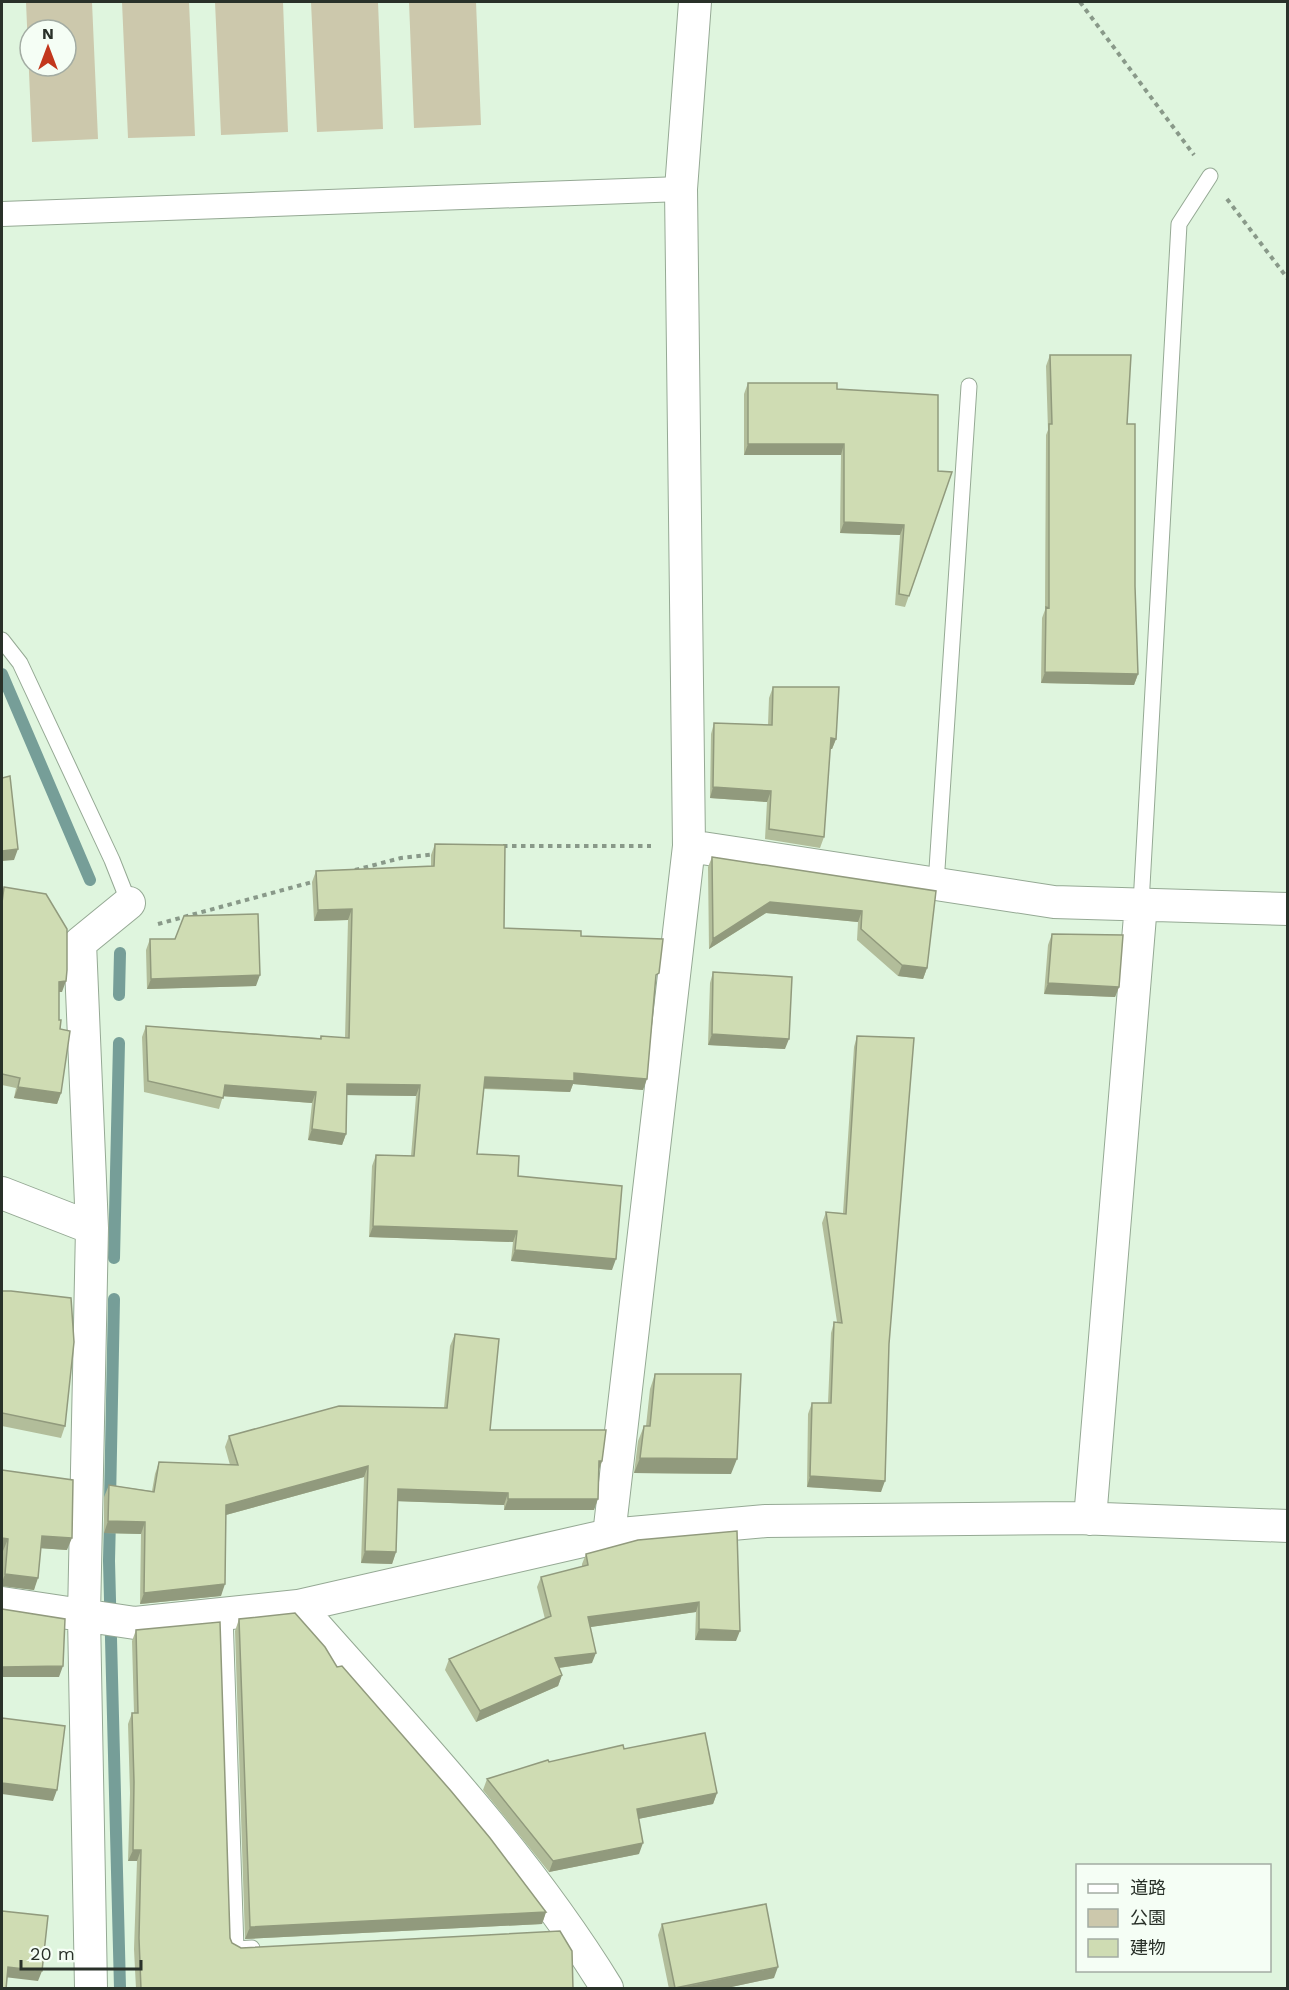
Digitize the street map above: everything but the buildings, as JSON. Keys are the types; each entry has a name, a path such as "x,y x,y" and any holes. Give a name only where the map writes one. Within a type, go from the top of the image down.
{"street":[{"path":"609,1535 689,846 681,189 695,2"},
{"path":"2,214 681,189"},
{"path":"689,846 1054,902 1287,909"},
{"path":"1090,1519 1140,904"},
{"path":"91,1989 84,1616 92,1228 81,943 125,908"},
{"path":"2,1193 92,1228"},
{"path":"2,1603 135,1623 225,1614 298,1606 609,1535 766,1521 1090,1519 1287,1526"},
{"path":"298,1606 504,1840 558,1932 607,1989"}],"lane":[{"path":"1140,904 1179,224 1210,176"},
{"path":"936,884 969,386"},
{"path":"2,640 20,663 112,860 125,908"},
{"path":"225,1614 236,1949 272,1947"}],"path":[{"path":"1080,2 1287,279"},
{"path":"499,846 689,846"},
{"path":"344,873 401,858 444,853"},
{"path":"125,908 138,929 321,879"}],"green space":[{"path":"26,2 92,2 98,139 32,142 29,78 78,78 78,18 27,18"},
{"path":"122,2 189,2 195,136 128,138"},
{"path":"215,2 283,2 288,132 221,135"},
{"path":"311,2 378,2 383,129 317,132"},
{"path":"409,2 476,2 481,125 414,128"}],"waterway":[{"path":"2,674 90,880"},
{"path":"119,995 120,953"},
{"path":"114,1258 119,1043"},
{"path":"110,1501 114,1299"},
{"path":"110,1519 109,1561 120,1988"}]}
